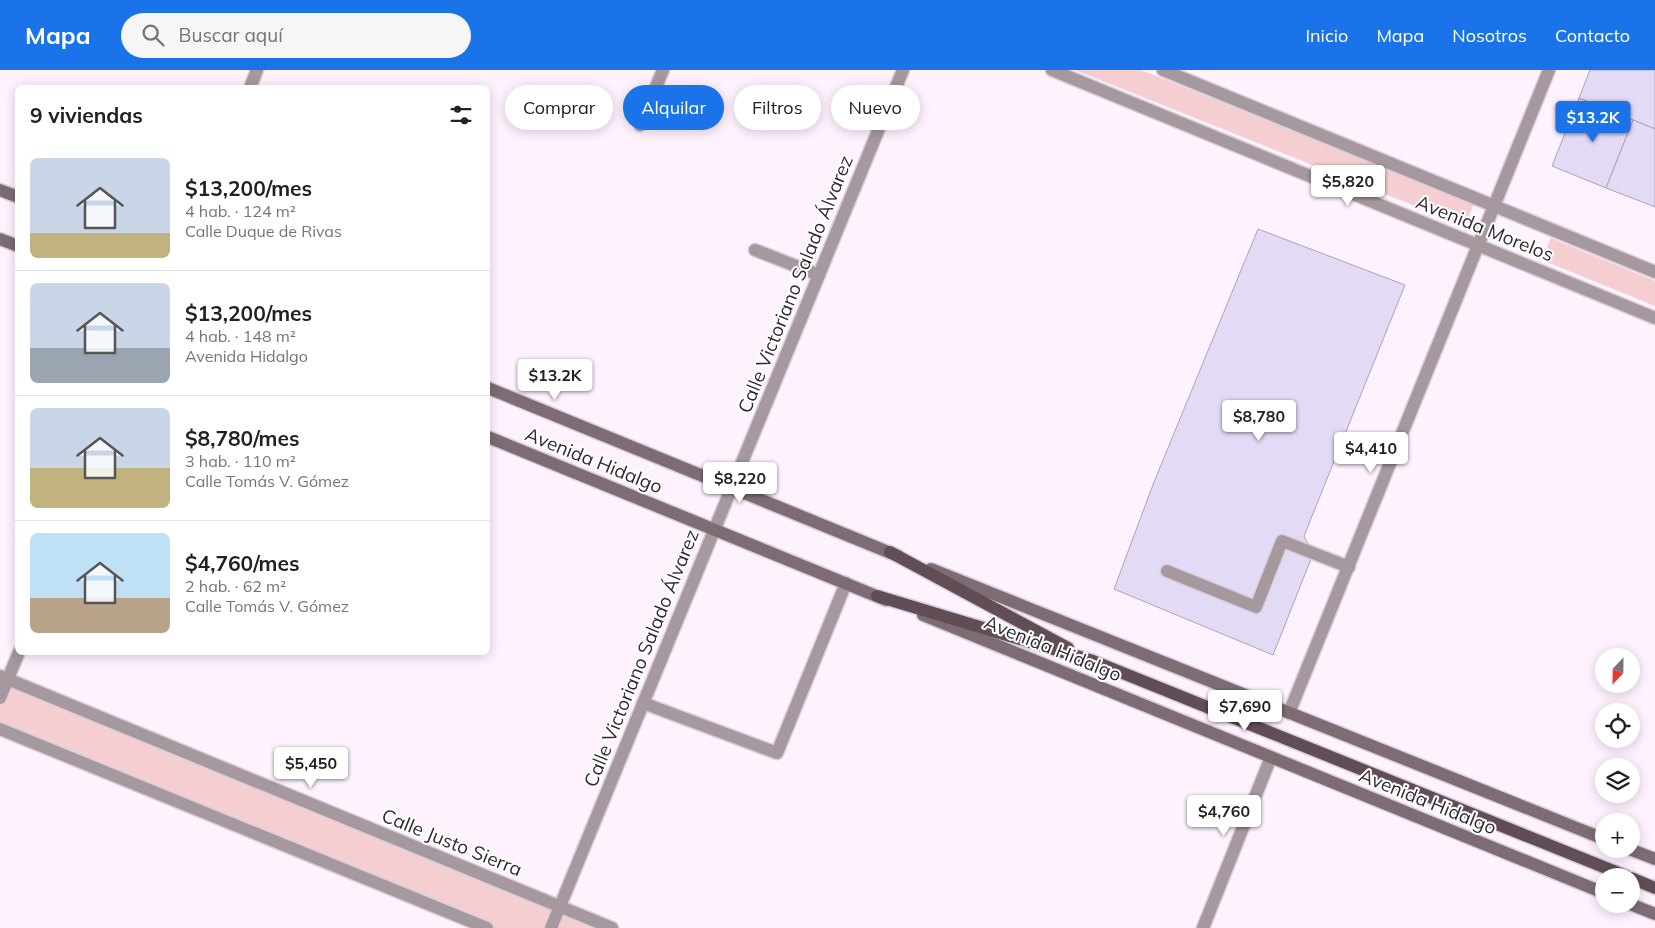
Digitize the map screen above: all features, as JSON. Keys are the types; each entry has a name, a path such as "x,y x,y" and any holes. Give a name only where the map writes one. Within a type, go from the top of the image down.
{"main road":[{"path":"0,190 15,197"},
{"path":"0,239 15,245"},
{"name":"Avenida Hidalgo","path":"490,389 1595,835"},
{"name":"Avenida Hidalgo","path":"490,438 1595,889"},
{"path":"890,552 1093,661"},
{"path":"876,596 1093,661 1606,868"},
{"path":"1640,853 1655,859"},
{"path":"1640,882 1655,888"},
{"path":"1640,908 1655,914"}],"street":[{"path":"251,85 257,70"},
{"path":"657,85 663,70"},
{"name":"Calle Victoriano Salado Álvarez","path":"551,928 903,70"},
{"name":"Avenida Morelos","path":"1052,70 1655,318"},
{"name":"Avenida Morelos","path":"1163,70 1655,272"},
{"path":"1289,713 1549,70"},
{"path":"755,250 819,275"},
{"path":"1167,571 1256,606 1282,540 1349,566"},
{"path":"643,703 777,753 846,584"},
{"path":"0,698 4,678 16,655"},
{"name":"Calle Justo Sierra","path":"4,678 612,928"},
{"path":"0,729 487,928"},
{"path":"1203,928 1272,757"}],"shaded area":[{"path":"1075,70 1141,70 1474,203 1465,226"},
{"path":"1551,238 1655,281 1655,306 1542,260"},
{"path":"0,676 612,928 487,928 0,729"}],"building":[{"path":"1590,70 1655,70 1655,129 1579,98"},
{"path":"1579,98 1633,120 1606,188 1552,166"},
{"path":"1633,120 1655,129 1655,207 1606,188"},
{"path":"1258,229 1405,285 1304,536 1313,554 1273,655 1114,589 1154,482"}]}
